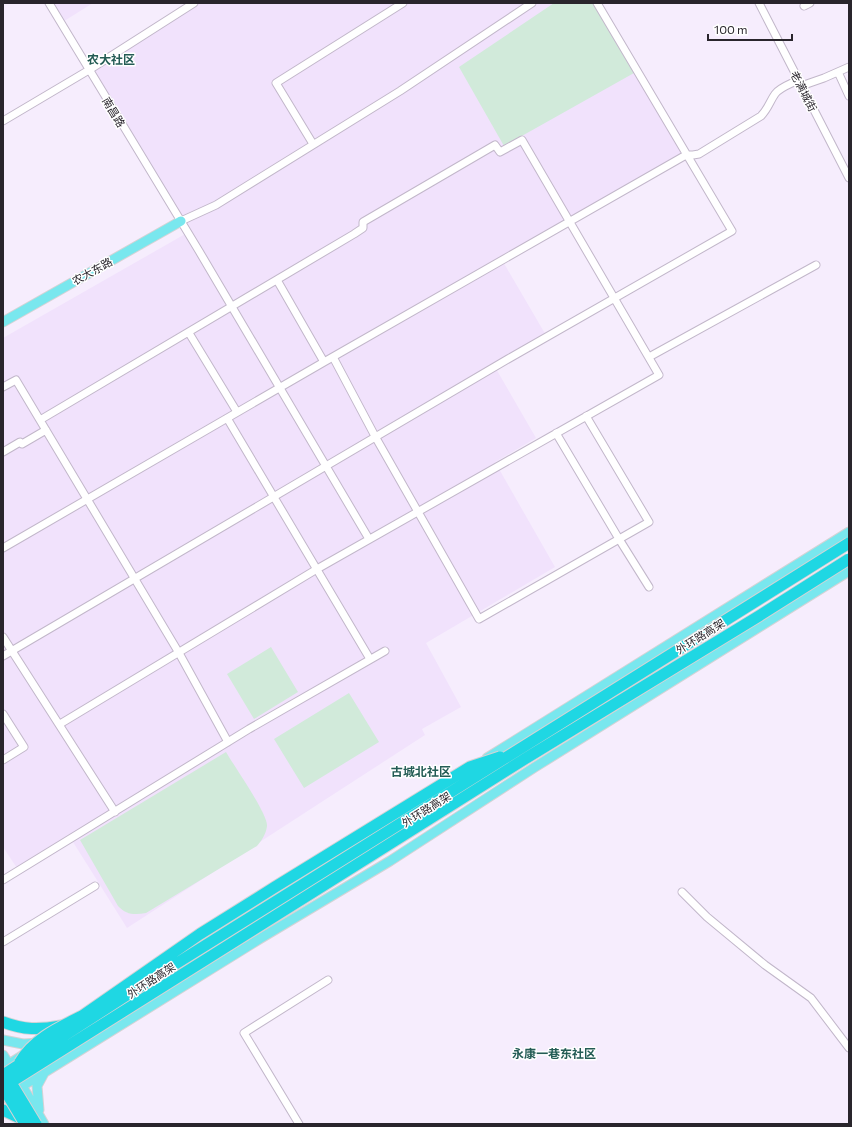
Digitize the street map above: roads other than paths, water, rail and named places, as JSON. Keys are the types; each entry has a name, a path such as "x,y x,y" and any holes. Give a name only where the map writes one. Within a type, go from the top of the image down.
{"highway":[{"name":"外环路高架","path":"3,1074 158,975 517,752 849,543"},
{"name":"外环路高架","path":"4,1092 528,757 848,563"},
{"path":"22,1122 12,1111 8,1093 12,1075 30,1047 61,1026 82,1016 200,934 268,890 470,767 517,752"},
{"path":"3,1022 18,1028 40,1030 61,1026"},
{"path":"5,1067 40,1122"},
{"path":"4,1092 22,1122"},
{"path":"3,1110 22,1122"}],"main road":[{"name":"农大东路","path":"3,322 181,221"},
{"path":"5,1067 278,891 328,854 510,744 849,532"},
{"path":"4,1092 22,1086 261,938 390,862 848,563"},
{"path":"3,1040 24,1044 42,1042"},
{"path":"3,1055 5,1067 22,1086 40,1122"},
{"path":"40,1122 36,1086 44,1072"}],"street":[{"name":"南昌路","path":"49,3 88,70 181,221 369,539"},
{"path":"3,121 88,70 194,3"},
{"path":"313,144 276,83 403,3"},
{"path":"181,221 216,205 400,91 532,3"},
{"path":"3,656 614,298 732,231 597,3"},
{"name":"老满城街","path":"759,3 849,178"},
{"path":"3,548 686,155 699,154 761,116 768,109 775,94 779,90 838,72 849,66"},
{"path":"838,72 849,96"},
{"path":"40,420 277,280 363,228 363,222 495,145 500,152 522,140 659,375 317,569 60,724"},
{"path":"649,357 816,265"},
{"path":"277,280 324,362"},
{"path":"189,333 237,412"},
{"path":"333,357 376,438 479,619 650,522 586,416"},
{"path":"3,387 16,380 179,653 228,742"},
{"path":"227,418 370,659"},
{"path":"3,452 20,442 22,444 46,430"},
{"path":"556,433 619,539 650,587"},
{"path":"3,637 115,812"},
{"path":"3,880 228,742 385,651"},
{"path":"3,714 24,747 3,760"},
{"path":"3,942 95,886"},
{"path":"682,892 707,918 765,965 811,998 849,1048"},
{"path":"299,1124 244,1033 328,980"}],"district":[{"name":"农大社区","path":"111,59"},
{"name":"古城北社区","path":"421,771"},
{"name":"永康一巷东社区","path":"554,1053"}]}
